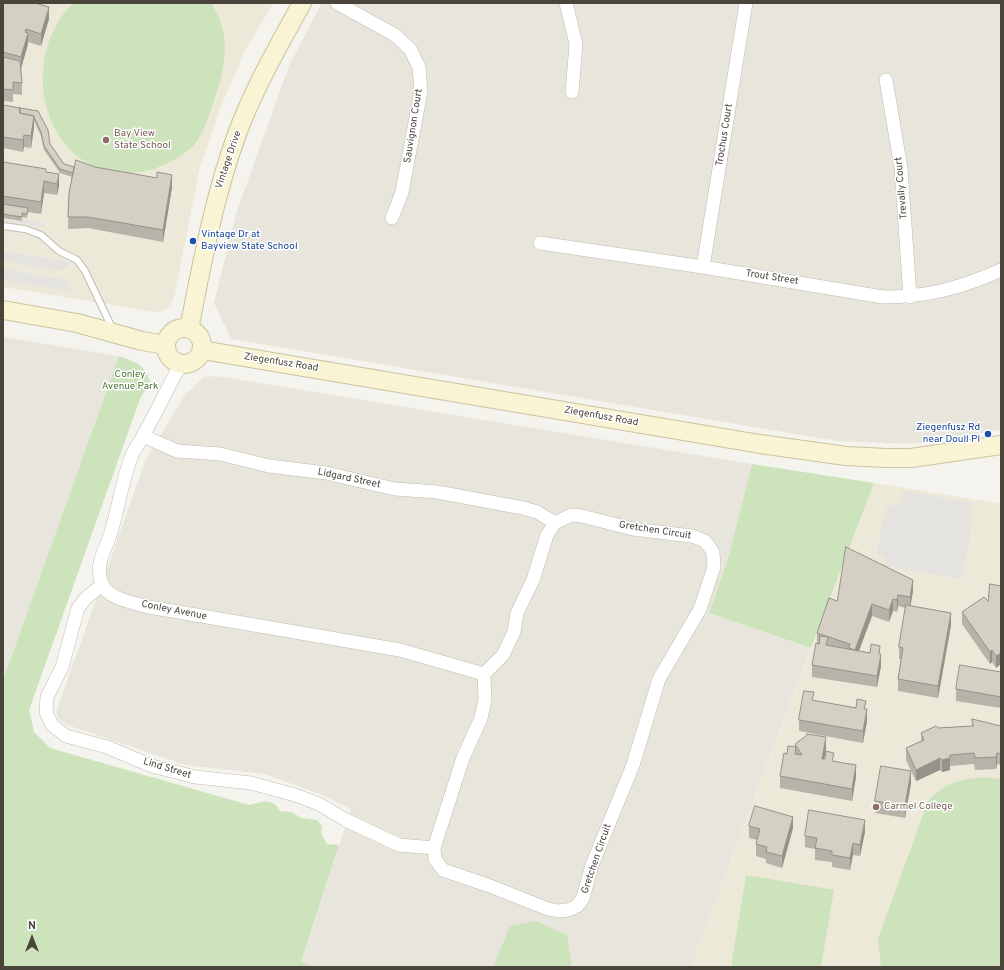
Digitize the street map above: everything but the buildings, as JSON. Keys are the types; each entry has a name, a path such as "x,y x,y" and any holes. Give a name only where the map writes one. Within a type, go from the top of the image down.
{"street":[{"name":"Vintage Drive","path":"189,329 214,204 238,133 257,87 302,3"},
{"name":"Sauvignon Court","path":"337,3 395,35 410,49 419,67 421,91 402,192 392,218"},
{"path":"566,3 576,44 572,92"},
{"name":"Trochus Court","path":"703,267 746,3"},
{"name":"Trevally Court","path":"886,80 901,168 910,297"},
{"name":"Trout Street","path":"540,243 703,267 883,297 910,297 944,292 976,282 1001,270"},
{"path":"3,310 77,323 142,341 166,345"},
{"path":"179,329 189,329 194,331 200,338 202,350 195,360 189,363 181,364 170,358 166,345 173,332 179,329"},
{"name":"Ziegenfusz Road","path":"202,350 760,444 846,456 911,458 1001,445"},
{"path":"102,585 98,571 100,560 117,512 123,480 133,453 144,436 181,364"},
{"name":"Lidgard Street","path":"144,436 177,451 220,454 269,466 326,473 395,489 437,492 523,508 537,512 555,523"},
{"name":"Gretchen Circuit","path":"434,848 435,859 443,870 490,886 548,909 558,911 568,910 577,906 583,898 600,845 633,765 659,679 700,609 708,588 714,567 713,552 705,541 692,536 632,529 582,516 571,515 555,523"},
{"path":"434,848 463,758 481,718 485,700 484,674 502,655 514,632 517,613 533,580 547,535 555,523"},
{"name":"Conley Avenue","path":"102,585 118,598 149,607 400,650 484,674"},
{"name":"Lind Street","path":"102,585 87,597 78,608 62,667 47,697 46,712 52,726 66,736 107,747 152,766 195,777 251,783 295,795 319,804 346,820 399,845 434,848"}],"lane":[{"path":"3,226 25,229 41,235 52,243 59,251 77,260 85,271 98,301 116,334"}],"shaded area":[{"name":"Bay View State School","path":"3,3 273,3 243,55 220,109 199,171 174,298 171,305 163,311 154,312 3,287"},
{"path":"322,3 1001,3 1001,430 914,444 837,441 231,339 214,303 237,211 290,63"},
{"path":"3,216 45,223 45,227 3,221"},
{"path":"3,251 70,262 62,271 3,261"},
{"path":"3,269 66,280 70,291 3,280"},
{"path":"3,337 119,356 3,680"},
{"path":"217,376 752,464 728,558 709,613 811,648 691,967 315,967 301,963 351,809 320,794 264,774 185,765 73,727 60,721 56,712 146,459 185,395 204,377"},
{"name":"Carmel College","path":"874,483 1001,504 1001,967 691,967"},
{"path":"902,491 972,503 970,515 973,518 962,579 883,566 886,557 876,554 886,509 900,503"}],"green space":[{"path":"73,3 211,3 222,25 225,48 224,60 216,95 207,121 198,140 189,150 169,162 147,171 108,171 82,159 62,140 49,114 43,86 45,56 55,28"},
{"name":"Conley Avenue Park","path":"119,356 139,364 145,370 150,381 140,399 29,710 34,732 50,748 249,805 270,802 280,811 292,812 301,818 317,820 322,826 321,833 327,844 339,845 301,962 315,967 3,967 3,680"},
{"path":"752,464 874,483 811,648 709,613 728,558"},
{"path":"984,777 1001,779 1001,967 881,967 878,939 928,801 941,790 954,783 967,779"},
{"path":"746,875 834,890 821,967 731,967"},
{"path":"536,921 567,935 572,967 493,967 510,926"}],"place":[{"name":"Bay View State School","path":"106,140"},
{"name":"Vintage Dr at Bayview State School","path":"193,241"},
{"name":"Ziegenfusz Rd near Doull Pl","path":"988,434"},
{"name":"Carmel College","path":"876,807"}]}
